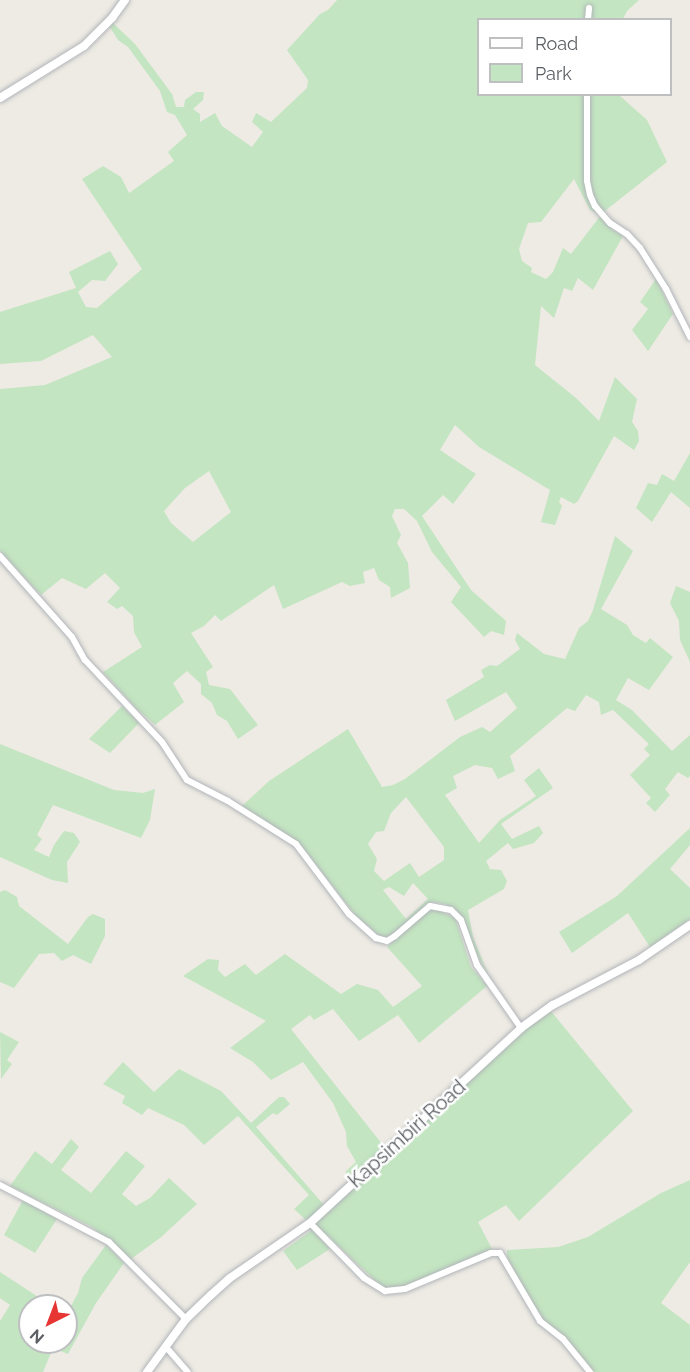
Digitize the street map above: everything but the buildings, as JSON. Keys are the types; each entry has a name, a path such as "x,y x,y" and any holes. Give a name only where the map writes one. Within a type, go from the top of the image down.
{"street":[{"path":"0,98 84,46 125,0"},
{"path":"588,18 589,8"},
{"path":"587,96 587,181 590,195 595,206 610,223 627,234 640,249 666,289 690,337"},
{"path":"0,556 72,637 85,660 162,742 187,780 228,801 296,844 349,914 376,938 384,941 392,938 430,906 451,910 462,923 477,964 521,1028"},
{"name":"Kapsimbiri Road","path":"147,1372 186,1319 230,1278 310,1223 521,1028 553,1005 639,960 690,925"},
{"path":"0,1185 109,1242 186,1319"},
{"path":"310,1223 364,1278 385,1291 405,1289 491,1253 500,1253 540,1321 563,1339 590,1372"},
{"path":"166,1347 188,1372"}],"green space":[{"path":"337,0 639,0 627,11 624,18 477,18 477,96 620,96 647,120 667,162 601,214 611,229 623,236 593,290 578,278 572,291 564,288 554,318 541,306 535,365 576,398 599,421 615,377 637,399 632,422 638,431 639,441 634,450 614,436 578,501 574,504 561,497 559,502 562,506 555,525 541,522 550,490 479,447 455,425 440,450 476,474 453,504 443,495 422,516 471,590 506,621 504,635 491,631 484,637 451,602 461,587 432,552 417,521 404,509 395,509 392,516 401,535 397,543 408,563 410,588 391,598 390,587 379,580 374,568 363,572 365,583 350,586 342,582 283,609 274,585 221,621 215,615 204,626 191,633 213,667 206,672 209,685 230,689 258,725 238,739 227,721 217,715 212,703 201,694 201,684 187,671 173,683 184,702 155,725 103,672 142,647 134,632 133,616 122,606 117,609 107,602 120,588 105,573 86,589 62,578 41,595 0,551 0,389 45,385 112,357 93,335 41,361 0,364 0,312 76,288 69,272 110,251 118,264 105,281 92,280 78,292 86,307 97,308 142,269 82,179 103,166 121,177 129,193 174,161 168,152 187,135 175,115 167,112 160,91 128,47 118,40 110,27 113,23 135,44 172,94 176,107 184,107 185,100 196,92 204,92 203,100 193,109 200,114 200,122 215,113 222,126 252,147 263,132 252,122 256,113 271,122 307,88 308,80 287,50 320,14 328,10","holes":["574,179 590,210 601,215 571,254 563,248 553,272 546,279 531,272 532,268 522,261 519,249 528,223 541,222","209,471 231,512 193,542 171,523 164,511 185,488"]},
{"path":"656,279 673,314 648,351 632,330 648,309 640,302"},
{"path":"690,453 690,508 671,492 652,522 636,508 648,483 657,485 662,474 674,481"},
{"path":"615,536 633,551 601,609 627,625 633,635 646,643 650,638 673,657 649,690 628,678 616,700 632,710 672,751 690,735 690,776 688,778 678,772 665,789 670,795 655,812 646,803 651,798 630,775 650,755 644,749 649,744 613,710 601,715 599,702 586,695 575,711 567,708 510,756 515,771 498,779 492,768 475,765 453,776 457,788 445,795 479,843 500,820 536,796 524,780 539,768 553,788 501,824 512,839 539,826 543,833 534,843 513,849 508,843 486,861 490,869 501,870 507,881 504,889 468,910 473,937 489,976 471,945 464,921 457,911 445,904 434,902 426,904 397,932 389,937 381,937 356,916 299,843 242,806 269,781 348,729 382,787 405,779 460,737 482,727 490,732 517,708 506,692 455,721 446,700 484,677 481,670 490,665 497,666 520,649 515,640 517,633 544,654 565,659 579,628 588,621","holes":["406,797 444,847 444,860 419,877 410,863 384,881 374,871 377,859 368,844 376,832 384,831 391,813","413,883 428,899 406,919 383,890 389,887 404,896"]},
{"path":"676,586 690,592 690,662 680,640 679,621 670,603"},
{"path":"122,706 139,723 110,753 89,739"},
{"path":"0,744 114,790 143,793 155,789 150,820 141,838 53,805 37,835 42,839 34,850 49,857 64,831 74,833 80,842 67,862 68,883 52,880 0,857"},
{"path":"690,828 690,845 670,869 690,888 690,919 650,947 628,913 572,953 559,932 617,896"},
{"path":"5,890 17,897 19,906 68,944 88,917 93,914 105,919 105,936 91,964 73,955 62,961 54,953 39,954 14,988 0,982 0,892"},
{"path":"435,909 455,918 471,967 487,986 419,1043 398,1015 359,1041 333,1009 314,1020 310,1015 291,1029 386,1149 352,1179 345,1172 356,1162 347,1146 346,1132 333,1103 303,1062 271,1080 253,1062 230,1048 266,1021 183,976 208,959 219,960 218,970 225,977 245,964 256,975 285,954 341,994 357,984 378,990 393,1007 422,986 387,947 427,910"},
{"path":"550,1010 633,1111 519,1221 506,1205 478,1222 492,1249 407,1285 391,1289 382,1287 314,1223 524,1031"},
{"path":"0,1032 19,1042 7,1060 12,1064 1,1079"},
{"path":"123,1062 154,1092 179,1069 221,1091 251,1123 279,1097 284,1097 290,1104 277,1115 273,1113 256,1127 324,1205 307,1221 294,1209 309,1195 238,1116 204,1145 184,1125 148,1108 142,1115 122,1103 125,1096 103,1084"},
{"path":"71,1139 79,1147 61,1170 91,1193 126,1151 145,1166 122,1194 136,1206 150,1198 169,1178 197,1204 160,1238 131,1259 92,1227 10,1186 35,1151 52,1164"},
{"path":"690,1180 690,1262 661,1303 690,1325 690,1372 594,1372 561,1334 546,1325 524,1292 507,1256 507,1250 558,1247 588,1237 661,1193"},
{"path":"23,1200 57,1219 35,1253 4,1235"},
{"path":"312,1230 330,1249 297,1270 283,1251"},
{"path":"106,1245 124,1263 96,1303 78,1336 77,1294 82,1278"},
{"path":"0,1272 34,1294 18,1294 18,1354 50,1354 43,1372 0,1372 0,1321 10,1305 0,1298"}]}
